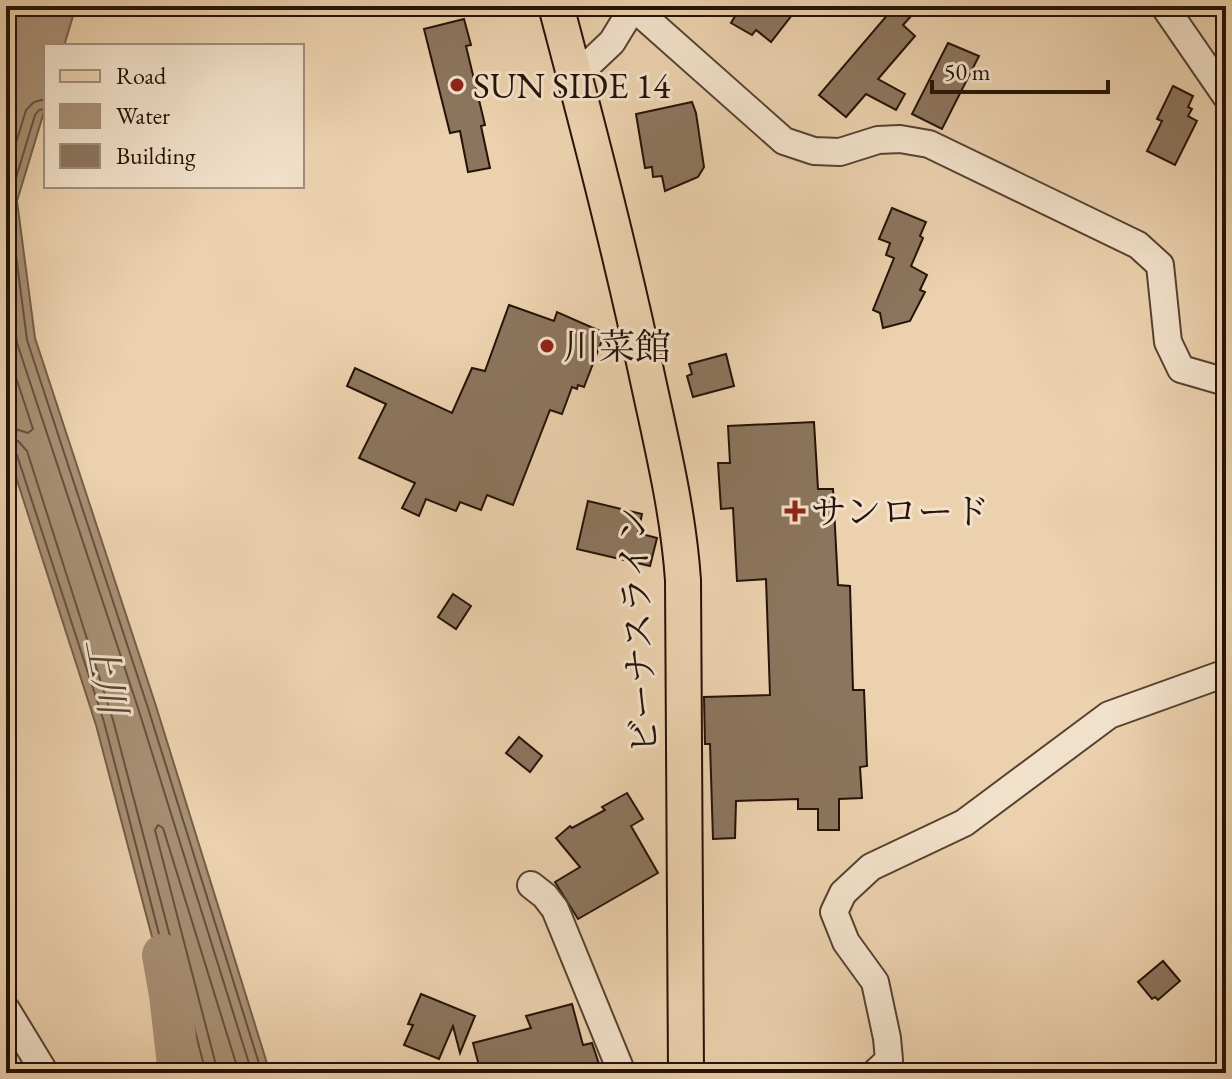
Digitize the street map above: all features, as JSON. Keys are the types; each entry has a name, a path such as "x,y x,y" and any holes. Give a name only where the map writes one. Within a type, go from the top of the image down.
{"main road":[{"name":"ビーナスライン","path":"556,6 630,298 680,539 683,580 686,1073"}],"street":[{"path":"1164,6 1226,96"},
{"path":"575,77 612,42 633,7 784,141 814,151 840,152 878,140 900,139 929,144 1138,245 1160,265 1168,342 1181,369 1226,382"},
{"path":"875,1073 889,1060 887,1038 875,982 846,942 834,912 843,893 871,867 964,823 1109,715 1226,673"},
{"path":"531,885 555,909 622,1073"},
{"path":"6,1009 45,1073"}],"water":[{"path":"6,6 76,6 65,44 44,44 44,112 17,201 35,338 155,703 270,1073 188,1073 96,725 6,446"}],"building":[{"path":"741,6 799,6 771,42 756,30 752,35 731,23"},
{"path":"895,6 902,6 912,15 903,25 915,36 878,79 905,94 896,110 866,94 846,117 819,95"},
{"name":"SUN SIDE 14","path":"464,19 471,45 466,46 485,125 481,126 490,168 468,172 460,131 450,133 424,29"},
{"path":"948,43 979,56 942,129 912,114"},
{"path":"1173,86 1193,96 1188,116 1197,121 1175,165 1147,151 1162,121 1157,119"},
{"path":"692,102 704,167 698,177 665,191 662,176 653,177 652,167 645,168 636,114"},
{"path":"892,208 926,222 911,266 927,275 920,290 925,292 910,321 883,328 880,313 873,310 894,258 886,255 890,243 879,239"},
{"path":"509,305 554,321 557,312 604,335 584,387 572,387 562,414 550,410 513,505 487,495 481,510 460,502 456,511 426,499 419,516 402,508 415,483 359,458 386,404 347,386 355,368 452,413 472,368 485,371"},
{"path":"726,354 734,386 693,397 687,376 692,374 689,364"},
{"path":"814,422 818,489 833,489 838,585 850,586 853,690 864,690 867,766 860,767 862,798 839,799 839,830 818,830 818,809 798,809 798,799 736,801 735,838 713,839 710,744 705,744 704,697 770,695 766,579 737,581 733,508 721,509 718,463 730,463 728,426"},
{"path":"588,501 642,514 638,533 657,538 650,566 577,549"},
{"path":"453,594 471,606 456,629 438,617"},
{"path":"519,737 542,756 530,772 506,753"},
{"path":"627,793 643,819 631,826 658,873 578,919 555,882 580,867 556,838 570,826 572,828 605,810 602,807"},
{"path":"1163,961 1180,981 1158,1000 1155,997 1152,999 1138,982"},
{"path":"421,994 475,1016 460,1053 453,1026 439,1059 404,1045 413,1025 408,1024"},
{"path":"572,1004 583,1045 592,1043 602,1073 481,1073 473,1043 531,1028 526,1016"}],"waterway":[{"name":"上川","path":"163,955 179,1073"}],"place":[{"name":"SUN SIDE 14","path":"457,85"},
{"name":"川菜館","path":"547,346"},
{"name":"サンロード","path":"795,511"}]}
